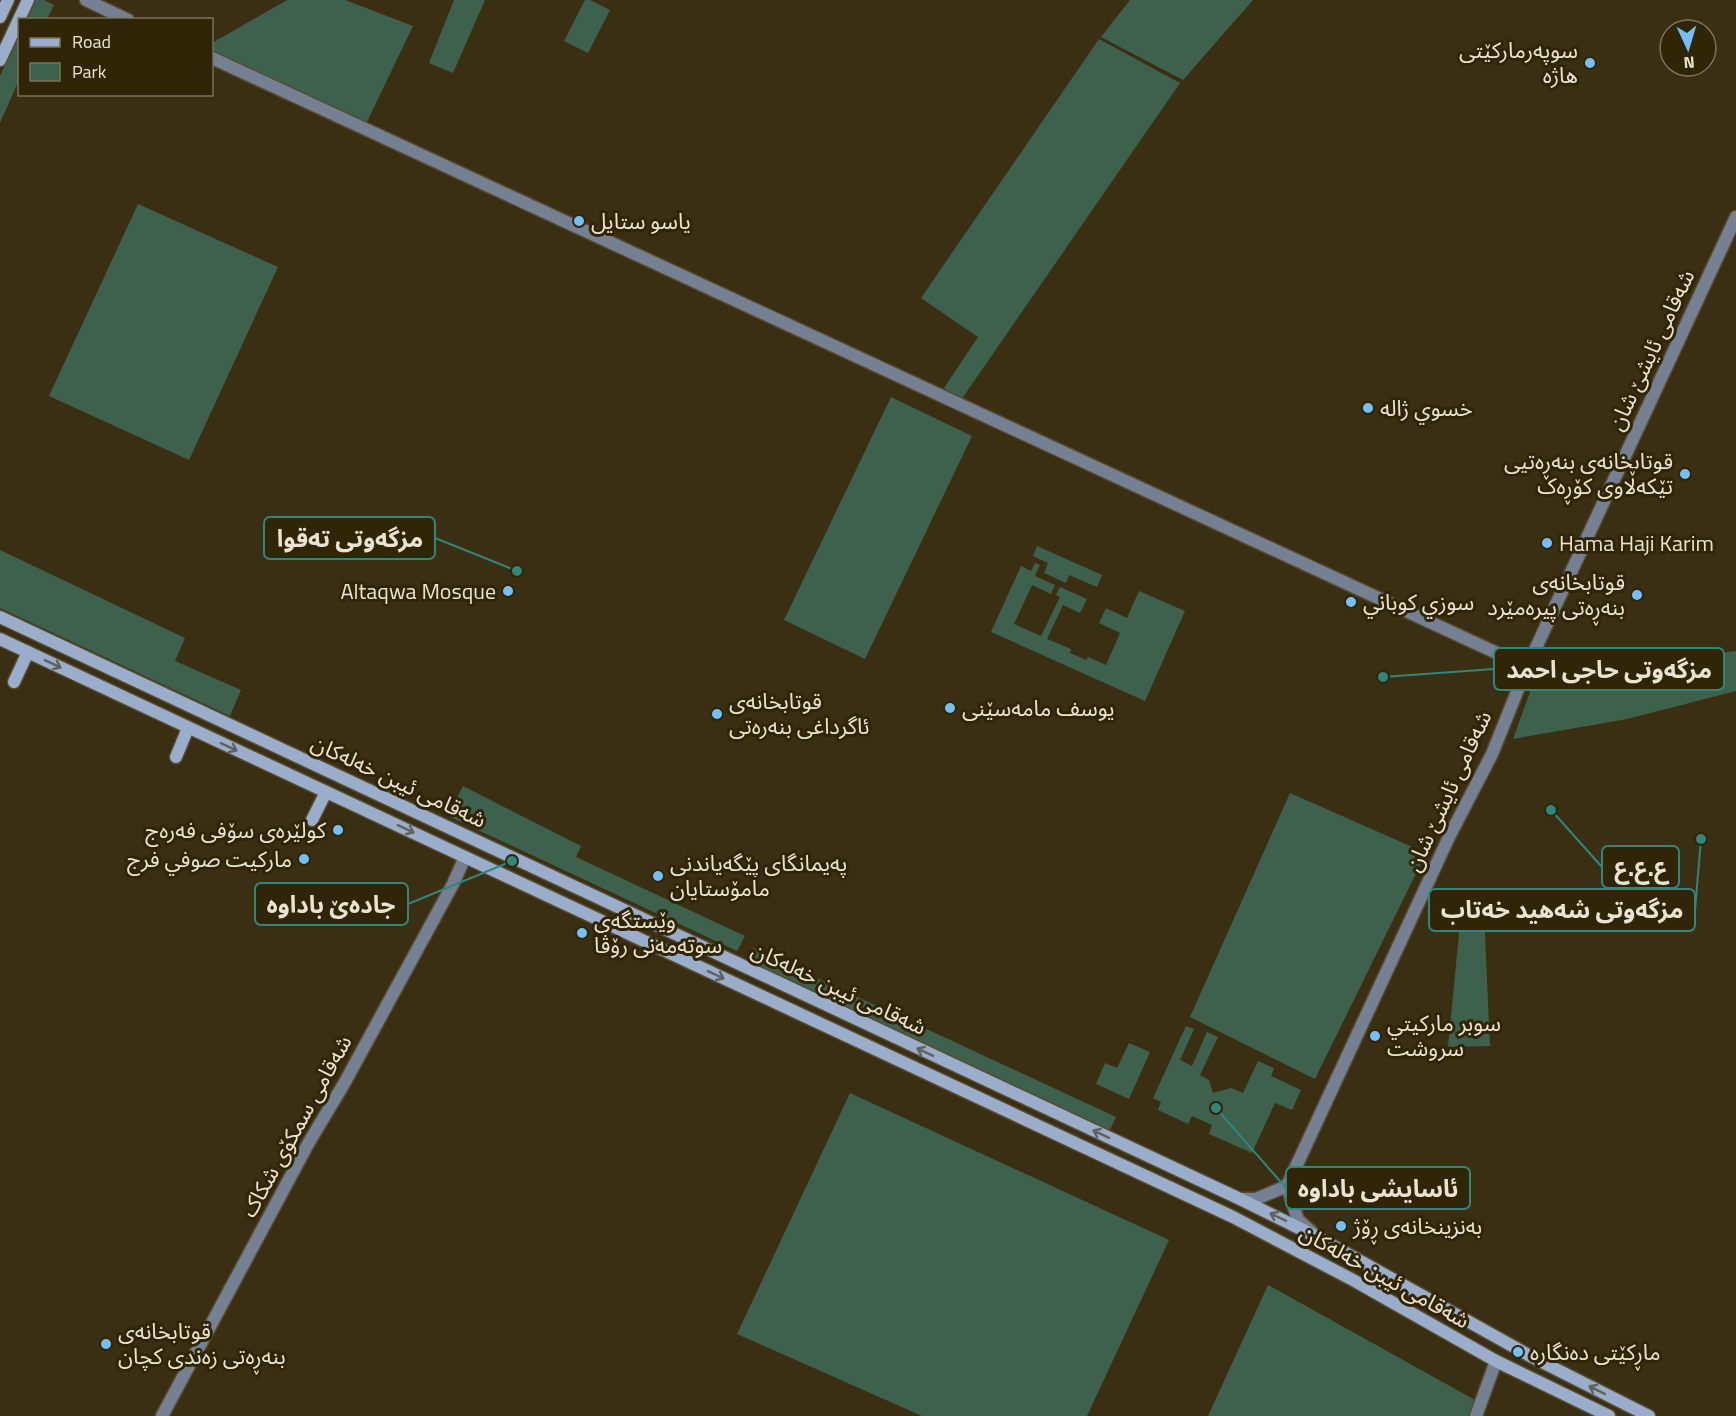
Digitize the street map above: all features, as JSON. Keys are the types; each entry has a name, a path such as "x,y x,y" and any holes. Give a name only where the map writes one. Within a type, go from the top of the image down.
{"main road":[{"path":"0,16 8,0"},
{"path":"20,18 28,0"},
{"path":"0,60 18,21"},
{"name":"شەقامی ئیبن خەلەکان","path":"0,617 1240,1198 1365,1263 1532,1357 1649,1416"},
{"name":"شەقامی ئیبن خەلەکان","path":"0,639 1201,1202 1353,1280 1496,1361 1609,1416"},
{"path":"14,682 28,652"},
{"path":"125,698 135,681"},
{"path":"176,757 188,728"},
{"path":"312,820 326,792"},
{"path":"594,918 600,910 602,900"},
{"path":"617,928 619,918 625,911"},
{"path":"1201,1202 1209,1185"},
{"path":"1353,1280 1365,1263"}],"street":[{"path":"86,0 124,18"},
{"path":"213,58 1527,667"},
{"name":"شەقامی ئایشێ شان","path":"1287,1186 1449,837 1488,763 1527,667 1736,217"},
{"name":"شەقامی سمکۆی شکاک","path":"162,1416 308,1144 345,1082 453,884 465,857"},
{"path":"1240,1198 1256,1199 1287,1186 1298,1220 1319,1238"},
{"path":"1476,1416 1496,1361"}],"green space":[{"path":"35,0 44,0 54,5 48,18 26,18"},
{"path":"287,0 345,0 413,26 365,126 213,52 213,42"},
{"path":"454,0 485,0 453,73 429,63"},
{"path":"585,0 590,0 610,10 588,53 564,41"},
{"path":"1130,0 1253,0 1183,80 1101,37"},
{"path":"18,36 18,82 0,123 0,76"},
{"path":"1099,39 1180,83 961,400 944,388 978,337 921,298"},
{"path":"138,204 278,267 189,460 49,396"},
{"path":"891,397 972,436 865,659 784,620"},
{"path":"1037,546 1102,575 1097,587 1069,575 1066,583 1044,573 1048,563 1033,556"},
{"path":"0,550 185,638 175,661 241,690 230,716 0,608"},
{"path":"1035,563 1040,565 1035,576 1055,585 1051,594 1032,585 1014,624 1041,636 1060,597 1056,595 1060,587 1087,599 1080,613 1063,605 1047,639 1071,649 1070,653 1086,660 1088,657 1106,665 1120,633 1099,623 1106,608 1127,618 1139,591 1185,611 1145,701 991,632 1021,566 1031,571"},
{"path":"1736,651 1736,691 1627,719 1513,739 1535,678"},
{"path":"463,786 581,846 576,857 745,936 737,951 450,817"},
{"path":"1290,793 1426,853 1315,1079 1190,1017"},
{"path":"1484,912 1490,1046 1448,1047 1461,913"},
{"path":"752,948 1116,1117 1109,1132 745,963"},
{"path":"1186,1026 1194,1029 1180,1060 1192,1066 1207,1032 1218,1037 1200,1075 1209,1080 1213,1093 1231,1088 1243,1093 1258,1061 1274,1068 1271,1076 1301,1090 1292,1110 1275,1103 1252,1153 1209,1134 1212,1125 1192,1116 1188,1124 1158,1110 1161,1102 1153,1098"},
{"path":"1129,1043 1150,1052 1129,1099 1096,1084 1105,1063 1117,1068"},
{"path":"850,1093 1169,1240 1087,1416 922,1416 737,1334"},
{"path":"1268,1285 1475,1400 1470,1416 1208,1416"}],"place":[{"name":"سوپەرمارکێتی هاژە","path":"1590,63"},
{"name":"ياسو ستايل","path":"579,221"},
{"name":"خسوي ژاله","path":"1368,408"},
{"name":"قوتابخانەی بنەڕەتیی تێکەڵاوی کۆڕەک","path":"1685,474"},
{"name":"Hama Haji Karim","path":"1547,543"},
{"name":"مزگەوتی تەقوا","path":"517,571"},
{"name":"Altaqwa Mosque","path":"508,591"},
{"name":"قوتابخانەی بنەڕەتی پیرەمێرد","path":"1637,595"},
{"name":"سوزي كوباني","path":"1351,602"},
{"name":"مزگەوتی حاجی احمد","path":"1383,677"},
{"name":"یوسف مامەسێنی","path":"950,708"},
{"name":"قوتابخانەی ئاگرداغی بنەرەتی","path":"717,714"},
{"name":"ع.ع.ع","path":"1551,810"},
{"name":"کولێرەی سۆفی فەرەج","path":"338,830"},
{"name":"مزگەوتی شەهید خەتاب","path":"1701,839"},
{"name":"ماركيت صوفي فرج","path":"304,859"},
{"name":"جادەێ باداوە","path":"512,861"},
{"name":"پەیمانگای پێگەیاندنی مامۆستایان","path":"658,876"},
{"name":"وێستگەی سوتەمەنی رۆڤا","path":"582,933"},
{"name":"سوبر ماركيتي سروشت","path":"1375,1036"},
{"name":"ئاسايشى باداوه","path":"1216,1108"},
{"name":"بەنزینخانەی ڕۆژ","path":"1341,1226"},
{"name":"قوتابخانەی بنەڕەتی زەندی کچان","path":"106,1344"},
{"name":"ماڕكێتی دەنگارە","path":"1518,1352"}]}
